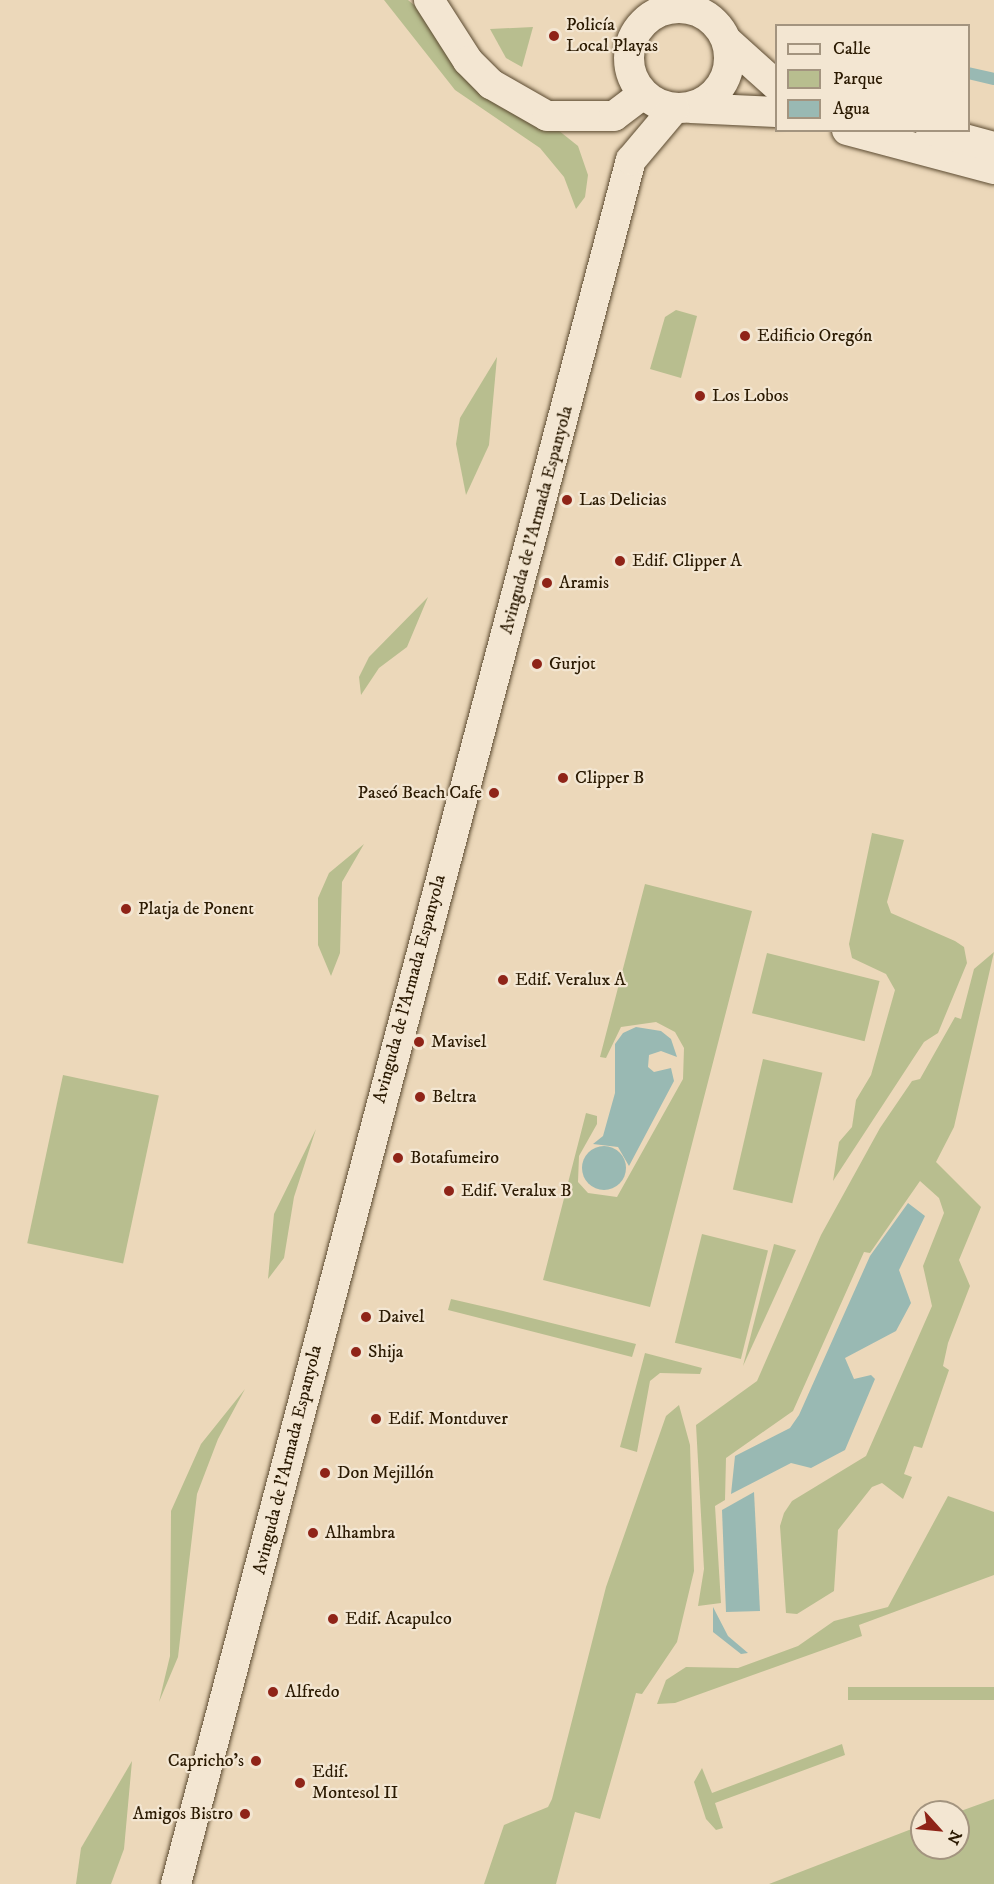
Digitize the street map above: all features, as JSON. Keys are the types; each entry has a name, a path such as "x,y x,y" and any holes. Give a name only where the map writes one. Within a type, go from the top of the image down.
{"street":[{"path":"429,0 484,76 515,102 547,116 614,116 643,94"},
{"path":"775,83 720,22 707,15 684,8 660,11 647,19 630,47 629,63 643,94 682,108 775,112"},
{"path":"682,108 720,89 728,74 720,22"},
{"name":"Avinguda de l'Armada Espanyola","path":"177,1884 631,160 682,108"},
{"path":"855,132 994,169"},
{"path":"938,132 994,147"}],"green space":[{"path":"384,0 408,0 425,14 479,91 500,107 558,130 578,146 588,175 585,197 576,209 564,177 540,148 455,90"},
{"path":"533,27 522,67 506,58 490,29"},
{"path":"676,310 697,316 681,378 650,369 665,317"},
{"path":"497,357 489,445 466,495 456,444 460,418"},
{"path":"428,597 407,647 379,668 361,695 359,677 369,657"},
{"path":"872,833 904,840 887,902 891,913 955,941 964,947 967,963 938,1033 924,1042 833,1181 839,1142 852,1127 856,1100 871,1075 895,990 886,974 852,958 849,944"},
{"path":"364,844 342,882 340,953 331,976 318,945 318,898 329,873"},
{"path":"645,884 752,911 650,1307 543,1280 586,1113 597,1116 597,1124 579,1156 578,1182 588,1193 617,1197 683,1079 684,1048 675,1032 656,1022 621,1027 606,1058 600,1057"},
{"path":"994,952 954,1127 936,1162 981,1207 959,1260 970,1286 948,1343 943,1366 949,1370 922,1448 914,1446 904,1474 912,1477 903,1499 882,1483 872,1487 838,1530 834,1591 797,1614 786,1613 780,1526 784,1513 792,1501 866,1456 932,1306 923,1266 944,1213 939,1198 920,1181 870,1253 864,1252 793,1411 726,1458 725,1500 715,1506 721,1603 698,1606 704,1569 696,1425 757,1381 821,1235 880,1128 912,1081 920,1079 955,1017 961,1019 974,969"},
{"path":"767,953 880,981 865,1041 752,1013"},
{"path":"763,1059 822,1073 792,1203 733,1190"},
{"path":"63,1075 159,1095 123,1264 27,1243"},
{"path":"316,1129 294,1197 284,1258 268,1279 274,1214"},
{"path":"702,1234 768,1250 741,1359 675,1343"},
{"path":"774,1244 796,1250 743,1366"},
{"path":"451,1299 636,1344 632,1357 448,1310"},
{"path":"645,1353 702,1368 700,1374 660,1373 650,1381 637,1452 620,1447"},
{"path":"245,1389 218,1439 197,1494 178,1657 159,1702 170,1656 171,1511 201,1444"},
{"path":"679,1405 690,1445 694,1571 677,1642 642,1694 636,1693 600,1819 575,1812 556,1884 484,1884 504,1825 548,1807 552,1799 606,1587 666,1416"},
{"path":"948,1496 994,1512 994,1575 859,1625 862,1636 675,1703 657,1704 666,1680 686,1667 738,1668 798,1646 834,1621 888,1607"},
{"path":"848,1687 994,1687 994,1700 848,1700"},
{"path":"842,1744 845,1755 715,1803 723,1828 716,1830 706,1819 694,1782 702,1768 712,1793"},
{"path":"132,1761 124,1849 111,1884 76,1884 81,1848"},
{"path":"994,1799 994,1884 769,1884 910,1830 910,1860 970,1860 970,1808"}],"water":[{"path":"636,1027 661,1031 671,1039 677,1057 661,1051 649,1055 648,1067 654,1072 671,1068 674,1081 629,1166 618,1147 593,1144 603,1136 615,1093 615,1044 623,1033"},
{"path":"604,1146 619,1153 626,1168 619,1183 604,1190 589,1183 582,1168 589,1153"},
{"path":"908,1203 925,1216 899,1270 911,1303 896,1331 845,1358 854,1379 871,1375 875,1379 845,1450 811,1468 791,1463 731,1494 735,1456 790,1428 799,1415 870,1256"},
{"path":"754,1492 760,1611 726,1612 722,1510"},
{"path":"713,1607 728,1636 748,1653 741,1654 713,1632"}],"waterway":[{"path":"970,73 994,79"}],"place":[{"name":"Policía Local Playas","path":"554,36"},
{"name":"Edificio Oregón","path":"745,336"},
{"name":"Los Lobos","path":"700,396"},
{"name":"Las Delicias","path":"567,500"},
{"name":"Edif. Clipper A","path":"620,561"},
{"name":"Aramis","path":"547,583"},
{"name":"Gurjot","path":"537,664"},
{"name":"Clipper B","path":"563,778"},
{"name":"Paseó Beach Cafe","path":"494,793"},
{"name":"Platja de Ponent","path":"126,909"},
{"name":"Edif. Veralux A","path":"503,980"},
{"name":"Mavisel","path":"419,1042"},
{"name":"Beltra","path":"420,1097"},
{"name":"Botafumeiro","path":"398,1158"},
{"name":"Edif. Veralux B","path":"449,1191"},
{"name":"Daivel","path":"366,1317"},
{"name":"Shija","path":"356,1352"},
{"name":"Edif. Montduver","path":"376,1419"},
{"name":"Don Mejillón","path":"325,1473"},
{"name":"Alhambra","path":"313,1533"},
{"name":"Edif. Acapulco","path":"333,1619"},
{"name":"Alfredo","path":"273,1692"},
{"name":"Capricho's","path":"256,1761"},
{"name":"Edif. Montesol II","path":"300,1783"},
{"name":"Amigos Bistro","path":"245,1814"}]}
